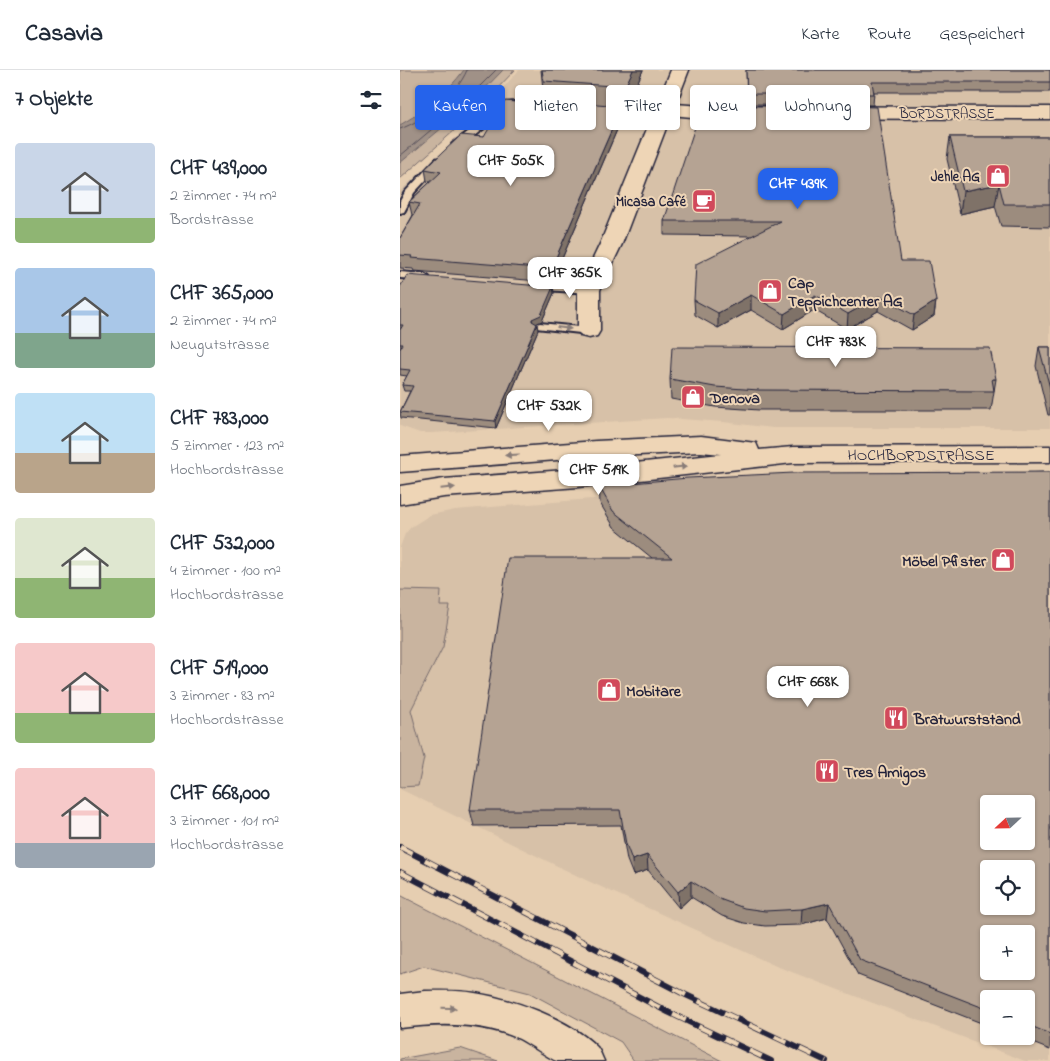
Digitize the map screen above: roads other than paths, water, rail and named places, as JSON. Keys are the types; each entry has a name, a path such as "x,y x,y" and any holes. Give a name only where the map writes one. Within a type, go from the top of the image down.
{"main road":[{"path":"674,85 680,70"},
{"name":"BORDSTRASSE","path":"680,112 836,117 1050,113"},
{"path":"589,331 589,290 611,244 657,130"},
{"name":"HOCHBORDSTRASSE","path":"400,464 596,449 701,444 793,455"},
{"name":"HOCHBORDSTRASSE","path":"400,495 444,488 578,478 793,455 1050,454"},
{"path":"400,1011 427,1008 461,1008 504,1016 546,1033 585,1061"}],"lane":[{"path":"400,210 410,192 438,161 463,139 509,105 515,105"},
{"path":"400,275 439,278"},
{"path":"528,286 589,290"},
{"path":"540,326 589,331"}],"water":[{"path":"464,70 503,70 488,85 451,85"},
{"path":"415,116 415,130 439,130 400,163 400,125"}],"railway":[{"path":"400,847 686,995 826,1061"},
{"path":"400,872 668,1012 771,1061"}],"place":[{"name":"Jehle AG","path":"998,176"},
{"name":"Micasa Café","path":"704,201"},
{"name":"Cap Teppichcenter AG","path":"770,291"},
{"name":"Denova","path":"693,397"},
{"name":"Möbel Pfister","path":"1003,560"},
{"name":"Mobitare","path":"609,690"},
{"name":"Bratwurststand","path":"896,718"},
{"name":"Tres Amigos","path":"827,771"}]}
